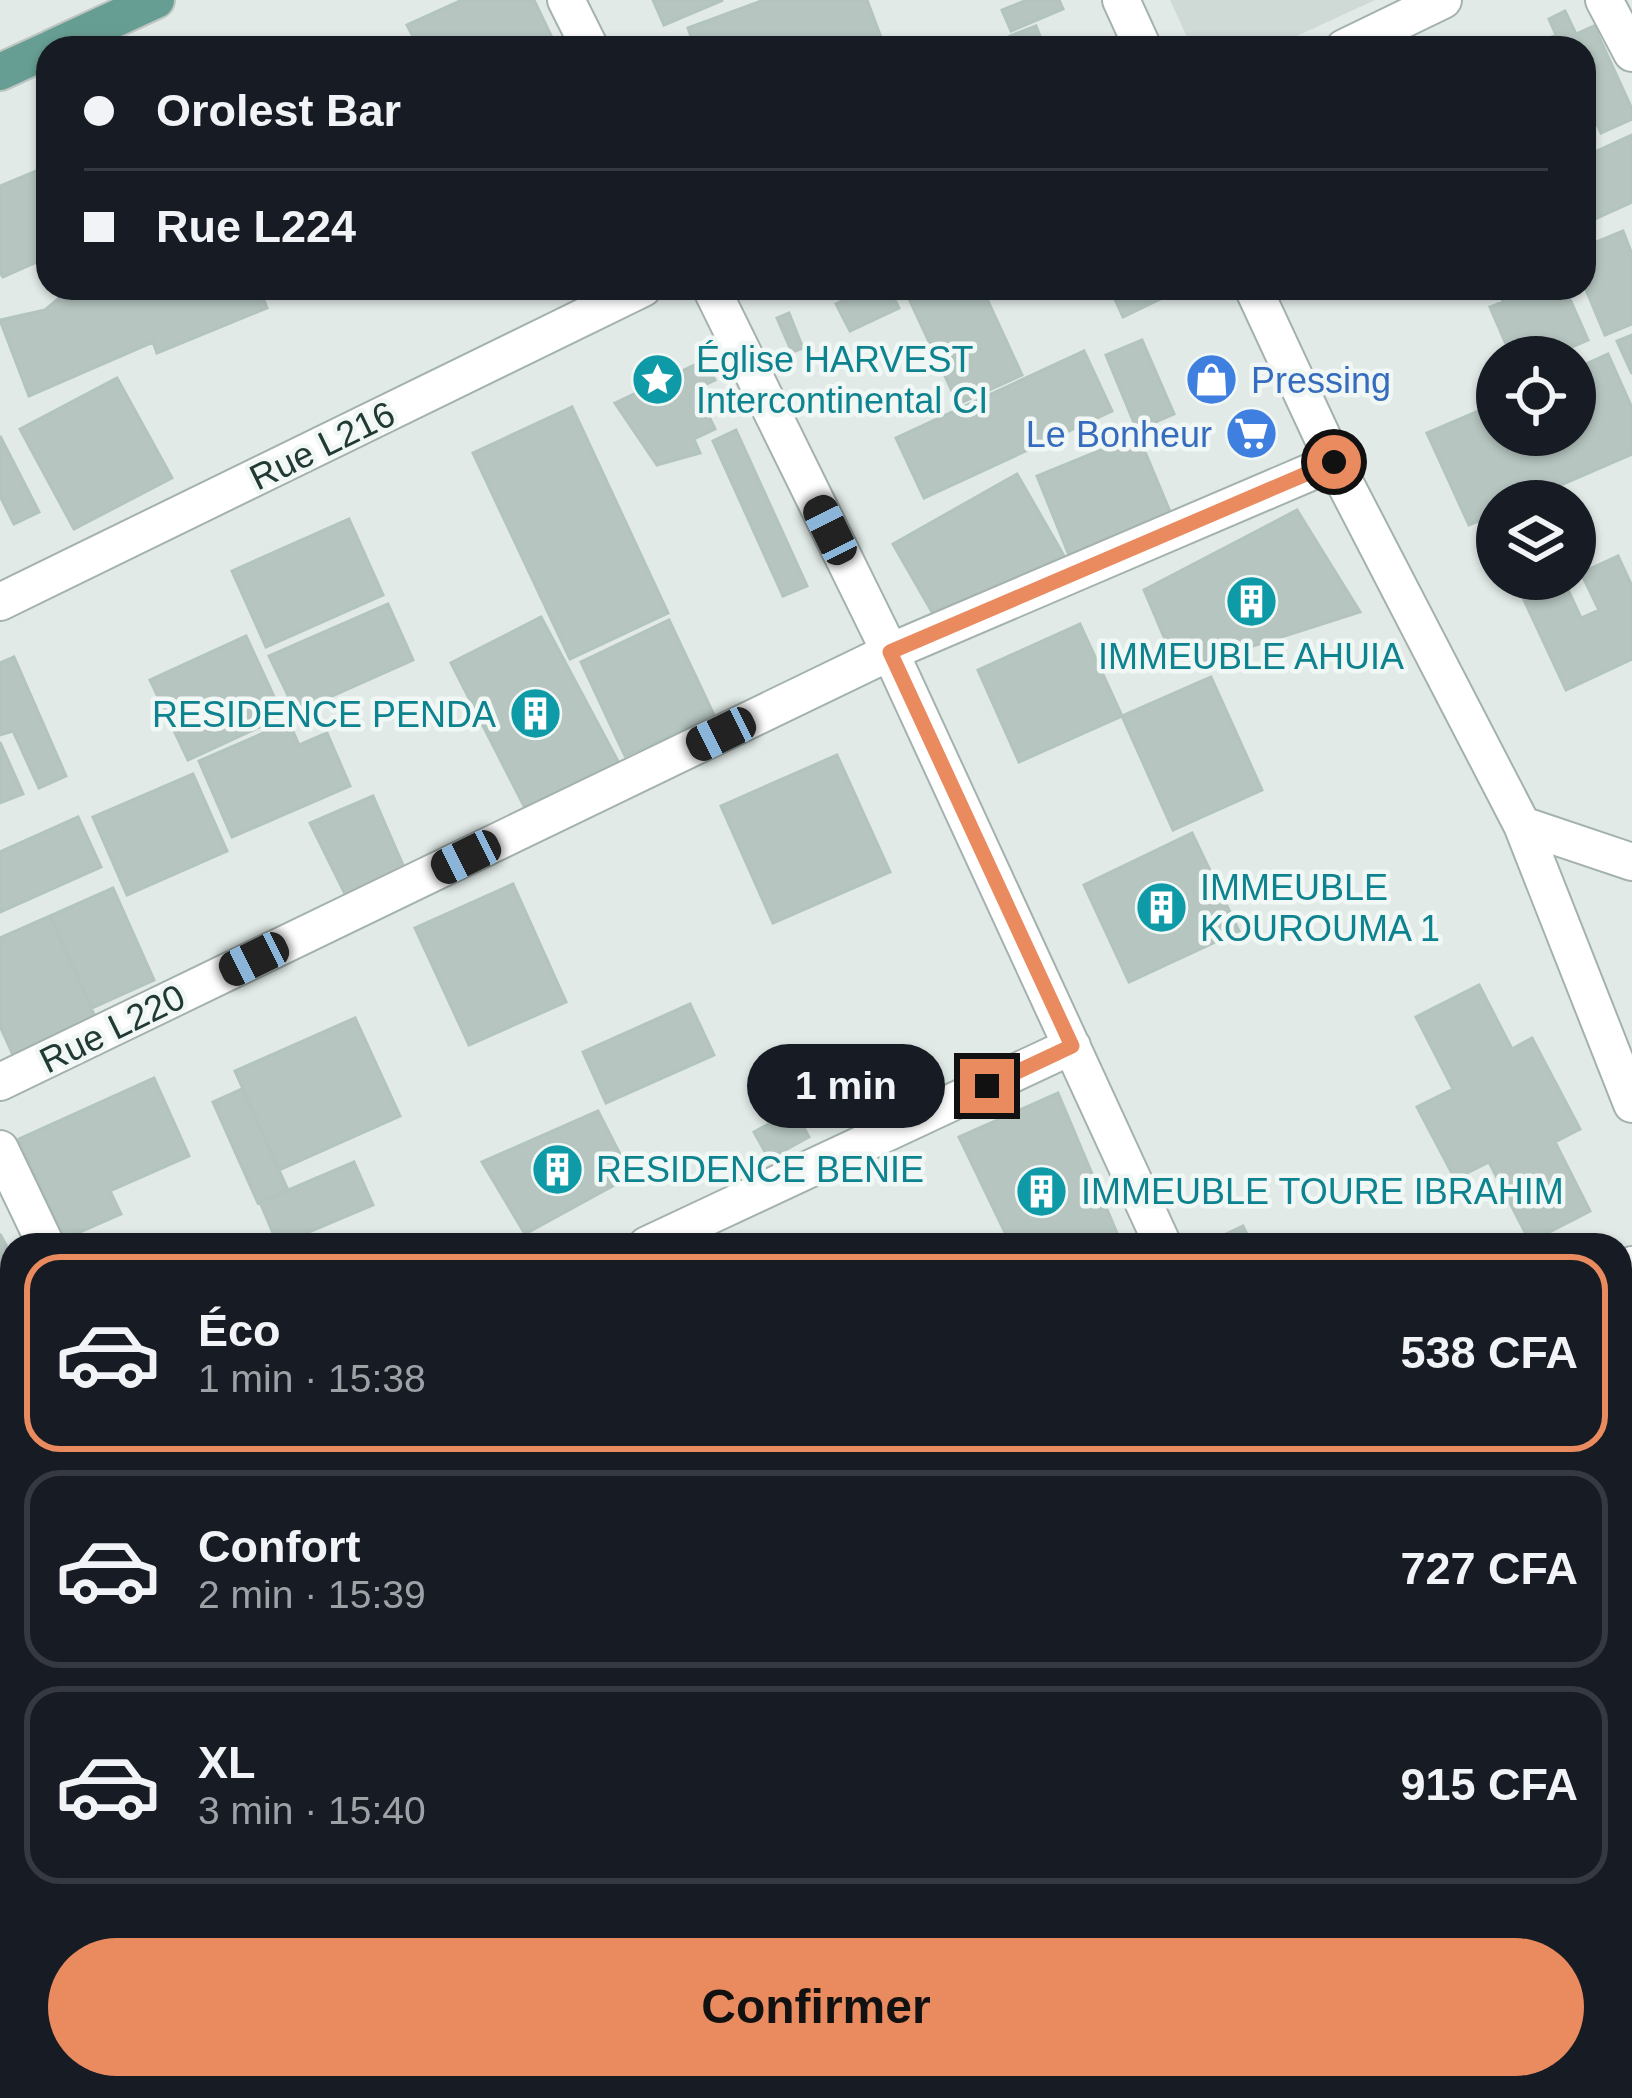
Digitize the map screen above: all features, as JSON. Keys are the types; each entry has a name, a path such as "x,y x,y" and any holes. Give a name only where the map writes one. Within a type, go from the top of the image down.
{"main road":[{"path":"78,36 156,0"},
{"path":"0,72 36,55"}],"street":[{"path":"566,0 584,36"},
{"path":"1121,0 1137,36"},
{"path":"1369,36 1443,0"},
{"path":"1604,0 1632,53"},
{"name":"Rue L216","path":"0,602 618,300"},
{"path":"717,300 890,652 1158,1233"},
{"path":"1259,300 1334,462 1522,825 1632,1104"},
{"name":"Rue L220","path":"0,1082 890,652 1334,462"},
{"path":"1522,825 1632,862"},
{"path":"673,1233 1072,1046"},
{"path":"0,1149 40,1233"}],"shaded area":[{"path":"1170,0 1375,0 1297,36 1186,36"}],"building":[{"path":"462,0 534,0 551,36 413,36 407,25"},
{"path":"653,0 723,0 664,25"},
{"path":"764,0 867,0 880,36 691,36 688,28"},
{"path":"1027,0 1059,0 1063,9 1011,31 1002,10"},
{"path":"1565,11 1576,34 1594,26 1632,109 1632,119 1601,133 1596,122 1596,36 1554,36 1549,19"},
{"path":"1036,26 1040,36 1010,36"},
{"path":"1632,135 1632,202 1596,218 1596,152"},
{"path":"36,171 36,262 3,277 0,273 0,186"},
{"path":"1623,231 1632,254 1632,324 1605,335 1590,300 1596,300 1596,242"},
{"path":"57,300 264,300 267,308 157,353 153,342 29,396 0,320 45,310"},
{"path":"895,300 899,308 850,331 836,304"},
{"path":"910,300 988,300 1022,375 958,404"},
{"path":"1115,300 1158,300 1123,317"},
{"path":"1502,300 1570,300 1586,336 1503,336 1490,307"},
{"path":"789,313 803,348 792,352 777,318"},
{"path":"1632,335 1632,374 1617,341"},
{"path":"1142,340 1174,414 1137,430 1106,355"},
{"path":"1084,351 1112,411 924,498 896,438"},
{"path":"1608,354 1632,408 1632,454 1572,480 1476,480 1476,522 1469,525 1427,433 1476,412 1476,456 1596,456 1596,359"},
{"path":"705,360 715,380 696,389 715,429 694,439 700,453 657,465 615,403"},
{"path":"117,378 172,478 74,529 20,429"},
{"path":"572,407 668,613 570,659 473,453"},
{"path":"736,430 807,586 783,596 713,441"},
{"path":"1138,435 1171,514 1069,555 1037,476"},
{"path":"0,436 39,512 14,524 0,496"},
{"path":"1017,474 1064,556 940,626 893,544"},
{"name":"IMMEUBLE AHUIA","path":"1297,510 1360,612 1178,670 1144,590"},
{"path":"349,519 383,595 266,647 232,571"},
{"path":"1618,556 1632,586 1632,659 1566,690 1524,600 1573,600 1581,618 1599,610 1594,600 1596,566"},
{"path":"388,604 413,660 296,712 269,656"},
{"name":"RESIDENCE PENDA","path":"541,617 620,765 525,808 451,663"},
{"path":"669,620 714,715 625,756 581,662"},
{"path":"1080,624 1122,716 1019,762 978,670"},
{"path":"246,636 283,716 188,760 150,680"},
{"path":"14,657 66,776 39,788 13,731 0,735 0,663"},
{"path":"1211,677 1262,790 1173,830 1122,716"},
{"path":"289,722 299,745 327,733 350,786 232,837 199,761"},
{"path":"0,742 23,794 0,803"},
{"path":"837,755 890,872 773,923 721,806"},
{"path":"193,774 227,851 127,895 93,817"},
{"path":"373,796 406,872 349,902 310,823"},
{"path":"78,817 101,867 0,912 0,852"},
{"name":"IMMEUBLE KOUROUMA 1","path":"1192,833 1239,931 1129,982 1084,885"},
{"path":"513,884 566,1002 469,1045 415,928"},
{"path":"113,888 154,980 92,1008 50,916"},
{"path":"50,916 97,1021 14,1057 0,1026 0,938"},
{"path":"1479,985 1512,1049 1532,1038 1580,1129 1555,1142 1590,1211 1547,1233 1525,1233 1489,1162 1455,1179 1417,1107 1453,1089 1416,1017"},
{"path":"690,1004 714,1055 606,1103 583,1052"},
{"path":"355,1018 400,1116 279,1170 235,1071"},
{"path":"154,1078 189,1156 110,1191 121,1214 78,1233 61,1233 19,1139"},
{"path":"242,1089 288,1190 258,1203 213,1102"},
{"name":"IMMEUBLE TOURE IBRAHIM","path":"1058,1093 1117,1233 1005,1233 959,1137"},
{"path":"794,1110 809,1137 769,1159 754,1132"},
{"name":"RESIDENCE BENIE","path":"598,1111 631,1176 524,1233 482,1162"},
{"path":"354,1162 373,1205 306,1233 273,1233 260,1202"}],"place":[{"name":"Église HARVEST Intercontinental CI","path":"657,380"},
{"name":"Pressing","path":"1212,380"},
{"name":"Le Bonheur","path":"1251,434"},
{"name":"IMMEUBLE AHUIA","path":"1251,601"},
{"name":"RESIDENCE PENDA","path":"535,714"},
{"name":"IMMEUBLE KOUROUMA 1","path":"1161,908"},
{"name":"RESIDENCE BENIE","path":"557,1169"},
{"name":"IMMEUBLE TOURE IBRAHIM","path":"1042,1191"}],"route":[{"path":"987,1086 1072,1046 890,652 1334,462"}]}
